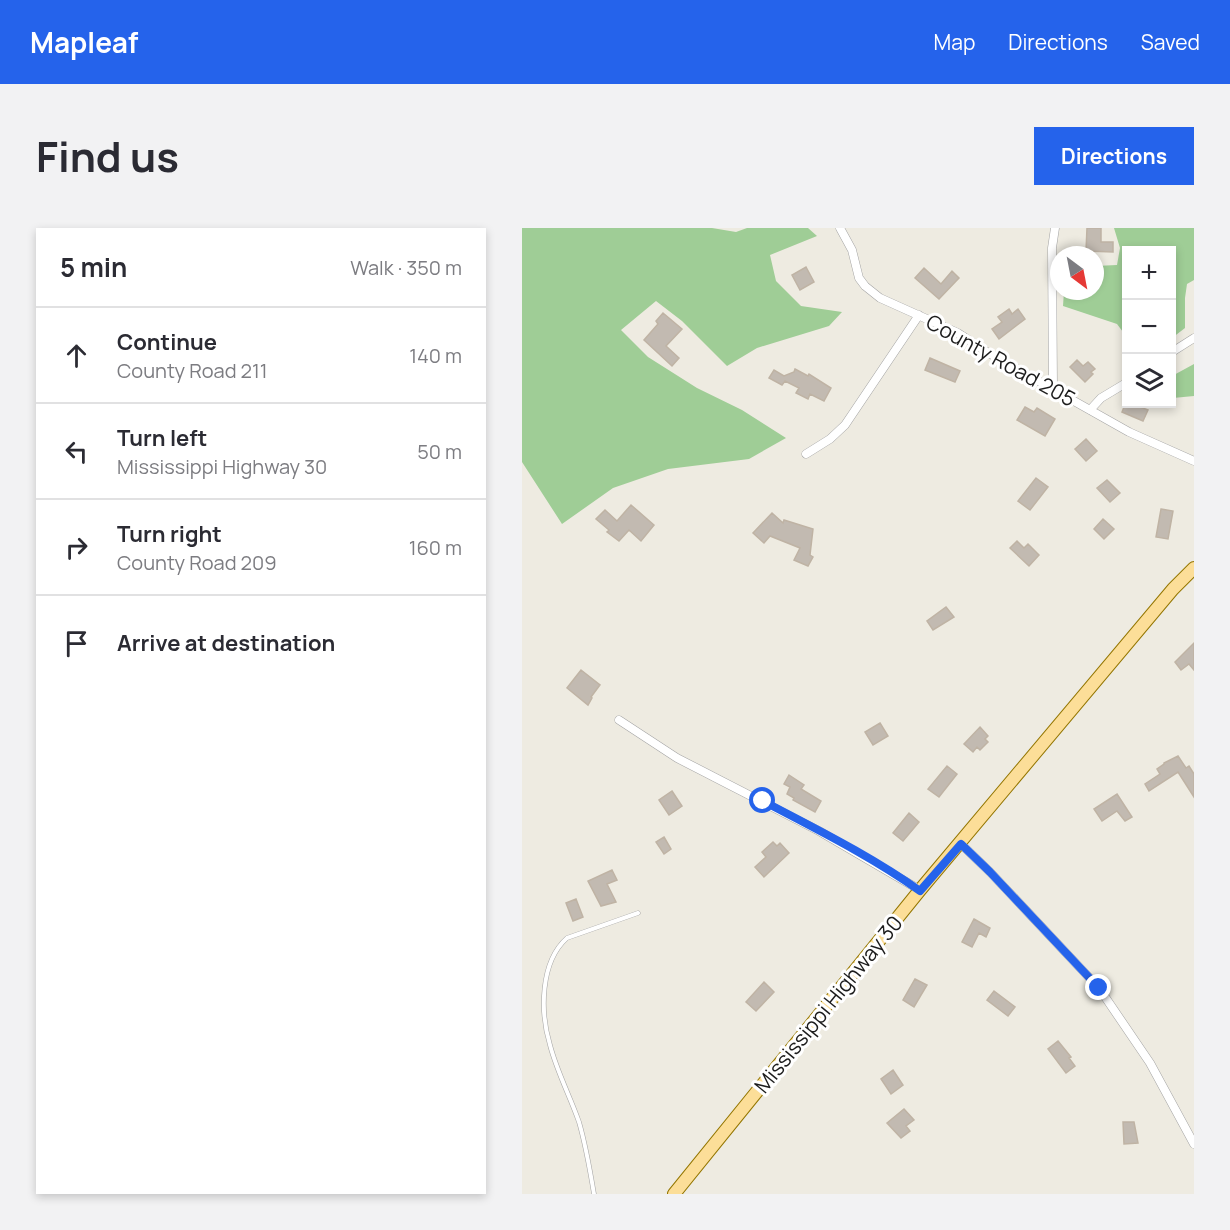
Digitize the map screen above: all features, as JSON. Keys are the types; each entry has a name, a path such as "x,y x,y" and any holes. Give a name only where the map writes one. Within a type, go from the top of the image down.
{"main road":[{"name":"Mississippi Highway 30","path":"674,1194 920,891 1173,589 1194,568"}],"street":[{"name":"County Road 205","path":"840,228 852,250 859,278 880,298 958,333 987,352 1129,432 1194,461"},
{"path":"1053,388 1052,248 1055,228"},
{"path":"806,454 830,440 845,425 919,315"},
{"path":"1176,349 1194,338"},
{"path":"1090,410 1101,398 1122,385"},
{"path":"619,720 676,758 819,831 903,878 920,891"},
{"path":"961,844 1099,988 1150,1063 1194,1144"}],"lane":[{"path":"594,1194 584,1139 573,1103 550,1045 546,1019 545,977 549,962 558,946 567,938 638,913"}],"green space":[{"path":"522,228 712,228 736,232 747,228 808,228 817,236 770,255 776,281 801,306 842,312 829,326 757,348 727,366 682,321 656,301 621,330 648,357 697,388 742,410 786,438 749,459 668,469 613,488 562,524 522,462"},
{"path":"1114,228 1194,228 1194,280 1187,284 1185,328 1176,335 1176,246 1122,246 1122,331 1117,324 1063,306 1063,300 1104,300 1104,266 1117,265 1120,248"},
{"path":"1194,364 1194,396 1176,398 1176,374"}],"building":[{"path":"1087,228 1101,228 1101,242 1113,242 1113,252 1104,252 1104,246 1086,246"},
{"path":"806,267 814,282 800,290 792,275"},
{"path":"924,268 941,284 952,271 959,278 939,299 915,278"},
{"path":"1009,309 1012,314 1018,309 1025,319 999,339 992,329 1002,322 998,317"},
{"path":"663,313 682,329 666,346 679,358 672,366 644,340 658,324 656,321"},
{"path":"930,358 960,371 955,382 925,370"},
{"path":"1077,360 1083,366 1088,362 1095,369 1085,382 1070,367"},
{"path":"795,369 808,376 809,374 831,388 824,401 810,394 808,399 796,393 799,388 785,381 782,385 769,378 774,370 784,376 794,372"},
{"path":"1025,407 1034,412 1037,408 1055,419 1045,436 1017,420"},
{"path":"1124,408 1148,410 1143,421 1122,412"},
{"path":"1086,439 1097,451 1086,461 1075,449"},
{"path":"1036,478 1048,487 1030,510 1018,501"},
{"path":"1107,480 1120,493 1110,502 1097,488"},
{"path":"631,505 654,525 641,541 629,530 619,541 596,519 605,510 617,521"},
{"path":"1161,509 1173,511 1168,539 1156,537"},
{"path":"772,513 783,523 784,520 813,529 810,555 813,557 808,566 794,560 800,548 770,536 764,543 753,533"},
{"path":"1103,519 1114,529 1104,539 1094,529"},
{"path":"1017,541 1024,548 1028,544 1039,555 1029,566 1010,548"},
{"path":"946,607 954,617 933,630 927,621"},
{"path":"1194,643 1194,670 1189,664 1181,670 1175,662"},
{"path":"581,670 600,685 588,705 567,688"},
{"path":"880,723 888,736 873,745 865,732"},
{"path":"980,727 988,736 985,739 988,742 980,750 977,747 973,752 964,744"},
{"path":"1178,756 1186,768 1189,766 1194,774 1194,797 1178,772 1149,791 1145,784 1160,774 1157,769"},
{"path":"947,766 957,774 939,797 928,789"},
{"path":"789,775 804,785 801,789 821,801 815,812 793,800 794,798 787,794 790,787 784,784"},
{"path":"672,791 682,806 669,815 659,800"},
{"path":"1117,794 1132,817 1125,821 1117,811 1102,821 1094,809"},
{"path":"909,813 919,822 903,841 893,833"},
{"path":"664,837 671,849 664,854 656,842"},
{"path":"773,842 777,846 780,843 789,853 764,877 755,867 766,857 762,852"},
{"path":"612,870 617,880 607,884 616,902 601,906 588,881"},
{"path":"576,899 583,917 573,921 566,903"},
{"path":"974,919 990,928 986,937 979,933 972,947 962,942"},
{"path":"915,979 927,985 914,1007 903,1000"},
{"path":"764,982 774,992 756,1011 746,1002"},
{"path":"994,991 1015,1007 1008,1016 987,1000"},
{"path":"1058,1041 1075,1066 1066,1073 1048,1049"},
{"path":"893,1070 903,1085 891,1094 881,1079"},
{"path":"904,1109 914,1120 906,1126 910,1131 901,1138 887,1123"},
{"path":"1123,1122 1134,1122 1138,1143 1124,1144"}],"route":[{"path":"763,801 903,878 920,891 961,844 1099,988"}]}
